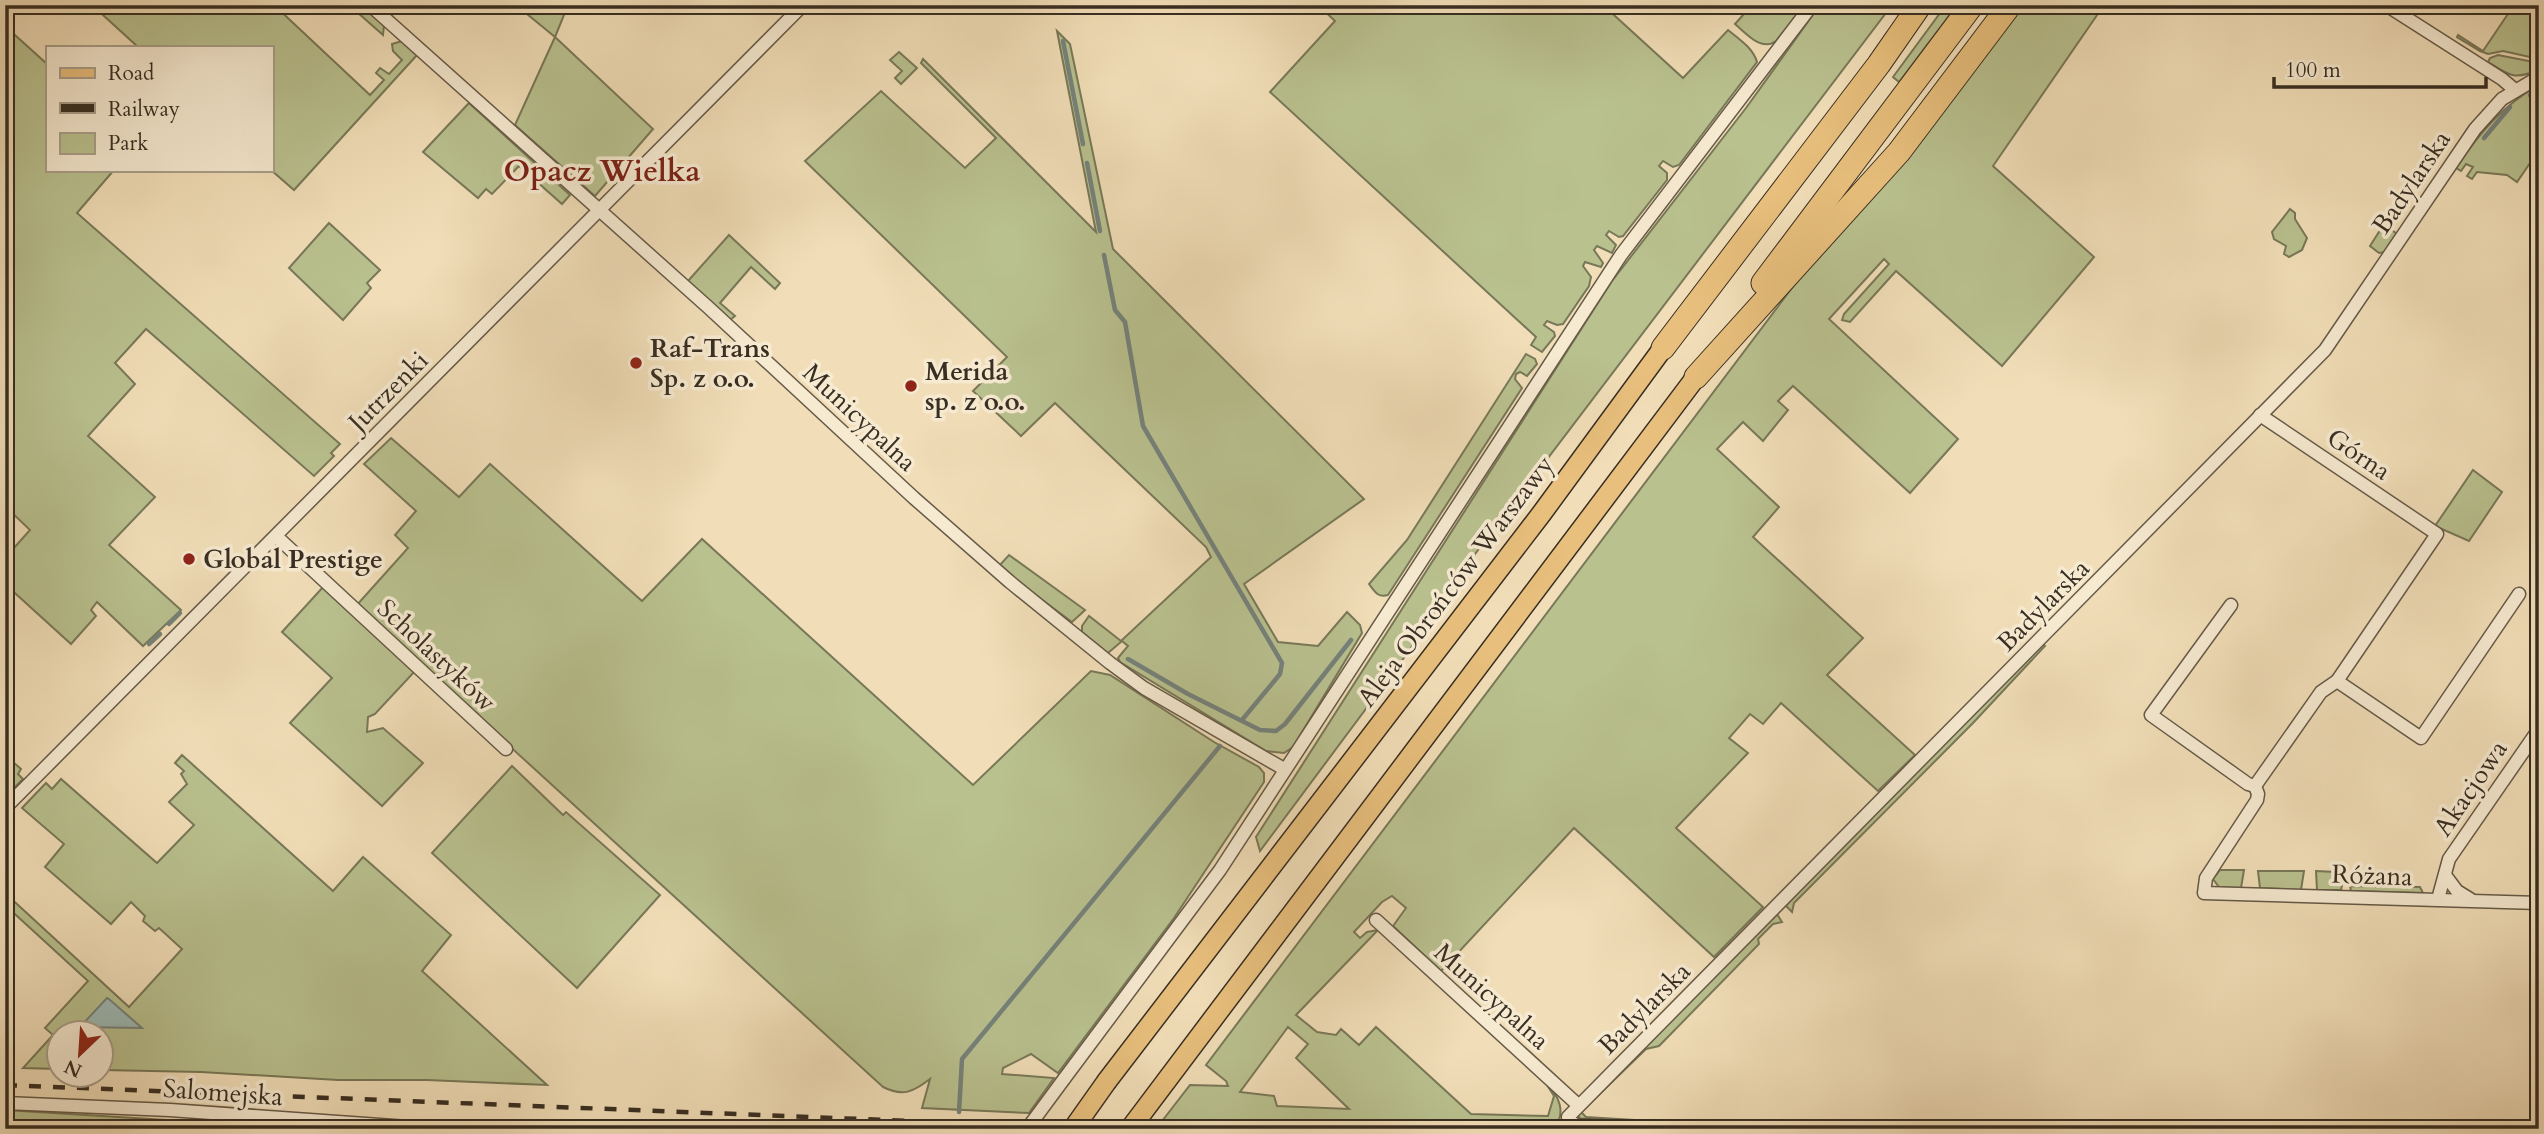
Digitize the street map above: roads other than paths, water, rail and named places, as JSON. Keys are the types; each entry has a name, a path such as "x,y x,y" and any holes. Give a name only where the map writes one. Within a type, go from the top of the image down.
{"highway":[{"name":"Aleja Obrońców Warszawy","path":"1663,348 1922,5"},
{"path":"1696,377 1972,5"},
{"path":"1696,377 1899,152 2010,5"}],"main road":[{"name":"Aleja Obrońców Warszawy","path":"1073,1129 1542,513 1663,348"},
{"path":"1130,1129 1696,377"}],"street":[{"name":"Municypalna","path":"370,5 1010,582 1144,688 1284,769"},
{"name":"Jutrzenki","path":"5,808 803,5"},
{"path":"1027,1129 1220,870 1615,264 1812,5"},
{"path":"2386,5 2515,90"},
{"name":"Badylarska","path":"1665,1129 1577,1125 1569,1121 1570,1114 1578,1105 1678,1007 2331,343 2473,131 2496,104 2539,77"},
{"name":"Górna","path":"2260,415 2437,534 2337,681"},
{"name":"Scholastyków","path":"276,536 506,749"},
{"path":"2231,605 2151,715 2248,784 2255,786 2321,692 2337,681 2421,738 2519,594"},
{"name":"Akacjowa","path":"2438,900 2449,859 2539,729"},
{"name":"Różana","path":"2255,786 2259,794 2258,800 2206,878 2204,893 2539,903"},
{"name":"Akacjowa","path":"2445,875 2457,891 2472,901"},
{"name":"Municypalna","path":"1376,920 1578,1105"},
{"name":"Salomejska","path":"5,1103 156,1109 436,1129"}],"water":[{"path":"107,998 142,1028 116,1028 116,1018 88,1018"}],"waterway":[{"path":"1822,12 1827,5"},
{"path":"1063,41 1083,144"},
{"path":"2530,95 2539,91"},
{"path":"2484,138 2510,107"},
{"path":"1087,163 1100,231"},
{"path":"1104,255 1115,310 1125,322 1143,426 1282,663 1280,674 1242,720"},
{"path":"169,624 180,613"},
{"path":"149,644 160,634"},
{"path":"1128,659 1188,694 1260,730 1276,731 1285,724 1351,640"},
{"path":"959,1112 962,1059 1220,746"}],"railway":[{"path":"5,1085 1111,1129"}],"place":[{"name":"Raf-Trans Sp. z o.o.","path":"636,363"},
{"name":"Merida sp. z o.o.","path":"911,386"},
{"name":"Global Prestige","path":"189,559"}],"district":[{"name":"Opacz Wielka","path":"602,171"}]}
